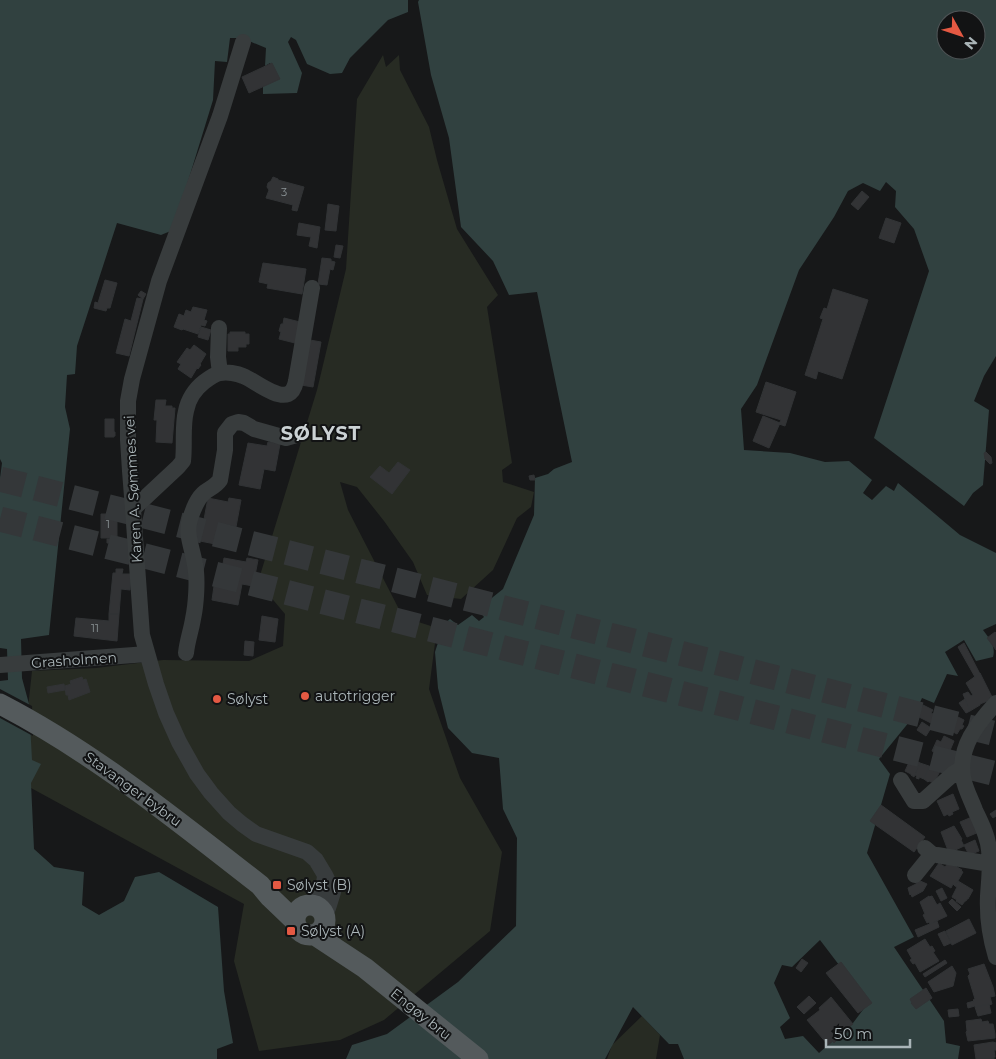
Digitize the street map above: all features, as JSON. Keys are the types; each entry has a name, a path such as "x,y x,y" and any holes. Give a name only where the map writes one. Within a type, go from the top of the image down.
{"main road":[{"name":"Stavanger bybru","path":"0,704 63,739 112,772 142,793 260,885 274,890 317,923"},
{"name":"Engøy bru","path":"317,923 346,956 365,968 478,1059"}],"street":[{"name":"Karen A. Sømmes vei","path":"243,42 220,116 159,281 132,379 128,401 128,440 142,635 166,713 179,742 197,774 211,793 229,813 256,834 307,852 316,860 325,874 317,923"},
{"path":"133,509 183,461 186,411 192,395 200,385 220,373 237,374 245,376 279,394 290,394 296,381 312,288"},
{"path":"219,328 218,357 220,373"},
{"path":"186,654 187,642 194,618 196,576 189,541 190,521 202,494 217,485 220,480 227,430 232,424 238,422 254,429 286,438 300,434"},
{"name":"Grasholmen","path":"0,665 147,654"},
{"path":"996,703 970,736 966,745 962,768 967,790 990,851 988,917 990,935 996,957"},
{"path":"902,780 914,801 923,801 962,768"},
{"path":"915,875 929,851 990,864"}],"shaded area":[{"path":"0,0 408,0 408,12 388,20 350,58 342,73 330,74 307,64 296,40 291,37 288,42 302,73 297,93 263,94 263,86 278,78 270,63 265,66 266,48 244,38 230,38 227,62 215,61 213,100 173,230 161,235 117,223 77,346 75,374 67,375 65,407 70,429 49,635 21,639 22,678 29,704 32,760 41,764 31,783 34,849 54,867 84,872 82,905 99,915 124,901 135,877 159,872 218,907 224,991 233,1043 217,1049 217,1059 0,1059 0,681 8,680 7,649 0,648 0,479 2,463 0,459"},
{"path":"419,0 996,0 996,356 984,376 974,401 989,410 983,485 973,493 964,506 874,438 929,271 914,229 895,207 896,191 886,182 880,191 863,183 848,191 834,217 799,270 757,385 741,409 744,450 790,453 825,462 849,461 872,480 863,493 872,500 886,486 894,491 898,483 960,535 996,553 996,624 983,630 993,646 993,657 976,661 964,640 945,652 958,676 947,674 934,703 922,698 914,716 879,759 890,774 867,853 914,937 894,947 944,1021 946,1043 960,1046 958,1059 684,1059 678,1044 669,1044 633,1007 605,1059 346,1059 352,1045 387,1034 458,982 516,926 517,838 503,809 499,758 472,753 448,728 438,688 435,652 444,624 450,619 458,625 472,615 479,621 484,617 478,609 503,589 534,515 535,478 572,462 537,292 509,295 493,261 461,227 449,138 431,75","holes":["820,940 868,1003 853,1023 819,1053 803,1036 785,1039 780,1027 790,1018 774,983 782,965 792,967"]},
{"path":"383,55 386,67 399,55 400,70 429,127 457,229 498,295 487,307 512,463 502,470 503,482 534,492 531,507 517,518 493,570 461,599 427,595 413,562 384,521 357,487 340,482 348,510 403,617 437,628 429,689 460,778 502,852 490,931 384,1020 340,1040 259,1051 234,961 244,904 20,782 32,671 96,668 163,660 249,661 283,646 285,614 258,582 317,390 346,269 357,99"},
{"path":"642,1016 660,1035 656,1059 607,1059 612,1045"}],"pier":[{"path":"0,689 32,706 33,736 0,718"}],"building":[{"path":"272,63 280,79 249,93 242,77"},
{"path":"273,177 304,187 297,211 292,210 293,205 266,198 269,190 267,187 268,183"},
{"path":"862,191 869,197 858,210 851,204"},
{"path":"328,204 339,206 336,231 325,230"},
{"path":"886,218 901,223 894,243 879,238"},
{"path":"299,223 320,227 317,248 309,246 311,237 297,235"},
{"path":"336,245 343,246 340,258 334,257"},
{"path":"322,258 331,259 331,261 335,262 333,270 330,269 327,285 318,284"},
{"path":"263,263 306,269 302,294 267,288 268,284 259,282"},
{"path":"105,280 117,283 110,308 107,308 106,311 94,308 95,302 98,303"},
{"path":"833,289 868,300 842,379 818,371 816,379 805,375 823,319 820,318 824,308 827,309"},
{"path":"141,291 146,294 143,299 138,295"},
{"path":"137,298 143,299 129,356 116,353 125,319 131,321"},
{"path":"193,307 207,310 204,320 207,321 205,326 201,325 198,334 174,327 179,314 184,316 186,310 191,312"},
{"path":"284,318 300,322 295,343 279,339 281,332 279,331"},
{"path":"201,327 211,330 208,340 198,337"},
{"path":"230,332 245,332 245,334 249,334 249,344 246,344 246,347 238,347 238,351 228,351 228,334"},
{"path":"310,340 321,342 313,387 301,385"},
{"path":"194,345 206,354 201,365 191,378 178,369 181,364 177,362 187,348 190,350"},
{"path":"766,382 796,392 785,426 779,424 781,420 756,412"},
{"path":"156,400 166,400 165,406 175,408 172,443 156,442 157,420 154,420"},
{"path":"763,416 780,423 769,448 753,441"},
{"path":"105,419 114,419 114,437 105,437"},
{"path":"268,442 280,444 275,471 264,469 260,489 239,485 248,443 267,446"},
{"path":"986,452 991,457 992,463 990,464 985,459 984,453"},
{"path":"398,462 410,470 392,494 370,477 380,466 389,473"},
{"path":"534,475 535,480 530,480 529,476"},
{"path":"208,498 228,502 229,498 241,500 236,527 224,524 220,545 200,541"},
{"path":"101,514 117,514 117,538 101,538"},
{"path":"107,539 113,539 113,543 107,543"},
{"path":"224,558 246,562 247,558 258,560 253,586 242,584 238,605 212,600 214,586 219,587"},
{"path":"116,569 123,569 122,574 131,574 130,590 121,589 119,614 109,614 113,573 116,573"},
{"path":"109,614 119,614 117,641 74,636 76,618 109,621"},
{"path":"262,616 278,619 275,642 259,640"},
{"path":"996,633 996,650 987,638"},
{"path":"245,641 254,642 253,656 244,655"},
{"path":"964,643 980,674 975,677 958,647"},
{"path":"980,673 992,697 970,711 963,694 968,692 971,696 973,695 966,683"},
{"path":"82,677 83,680 86,679 90,692 69,700 68,695 66,695 65,686 71,684 70,681"},
{"path":"64,684 65,690 48,693 47,687"},
{"path":"965,699 970,711 966,713 959,703"},
{"path":"923,705 933,710 931,713 938,716 933,724 917,716"},
{"path":"952,714 964,720 962,725 964,726 957,734 945,728"},
{"path":"922,722 931,728 926,736 917,730"},
{"path":"944,736 954,741 948,755 946,754 944,757 932,751 937,740 941,742"},
{"path":"911,758 920,763 914,777 905,771"},
{"path":"920,763 929,766 924,779 916,778 917,776 915,775"},
{"path":"929,766 940,771 934,783 924,779"},
{"path":"953,794 959,809 952,812 953,814 949,816 948,814 944,816 937,801"},
{"path":"881,805 925,837 914,852 870,821"},
{"path":"996,810 996,816 993,818 990,814"},
{"path":"972,817 979,832 967,837 960,822"},
{"path":"954,826 964,846 949,853 941,832"},
{"path":"975,840 979,851 969,855 964,845"},
{"path":"949,862 963,872 955,886 953,884 951,888 930,876 939,863 945,867"},
{"path":"918,880 927,884 923,891 912,897 908,888 916,884"},
{"path":"958,881 973,890 962,905 952,897"},
{"path":"942,888 947,898 941,901 936,891"},
{"path":"932,896 937,905 940,903 947,916 930,924 929,922 927,923 923,915 925,914 920,902"},
{"path":"952,899 961,907 957,911 949,903"},
{"path":"969,919 976,933 952,945 946,931"},
{"path":"937,921 939,927 918,937 915,930"},
{"path":"945,931 951,943 944,946 938,934"},
{"path":"925,939 930,947 932,946 935,951 933,952 939,961 920,972 915,963 913,964 910,960 912,959 907,950"},
{"path":"802,959 808,963 801,972 796,968"},
{"path":"945,960 947,963 925,977 923,974"},
{"path":"841,962 872,1003 858,1013 826,973"},
{"path":"984,964 995,996 990,997 992,1004 968,1008 967,1003 975,999 968,976 970,974 968,969"},
{"path":"952,966 956,973 953,986 934,992 928,982"},
{"path":"926,988 932,998 916,1009 910,999"},
{"path":"809,996 816,1003 804,1014 797,1007"},
{"path":"831,997 853,1024 849,1027 851,1029 847,1033 845,1031 834,1043 833,1041 828,1045 807,1020 820,1010 819,1008"},
{"path":"989,1004 991,1013 978,1016 975,1007"},
{"path":"958,1009 959,1016 949,1017 948,1010"},
{"path":"981,1019 982,1022 988,1021 989,1024 993,1024 995,1038 968,1041 966,1021"},
{"path":"996,1043 994,1059 976,1059 974,1045"}],"tunnel":[{"path":"0,479 996,734"},
{"path":"0,519 996,774"}],"place":[{"name":"autotrigger","path":"305,696"},
{"name":"Sølyst","path":"217,699"},
{"name":"Sølyst (B)","path":"277,885"},
{"name":"Sølyst (A)","path":"291,931"}],"district":[{"name":"SØLYST","path":"321,433"}]}
